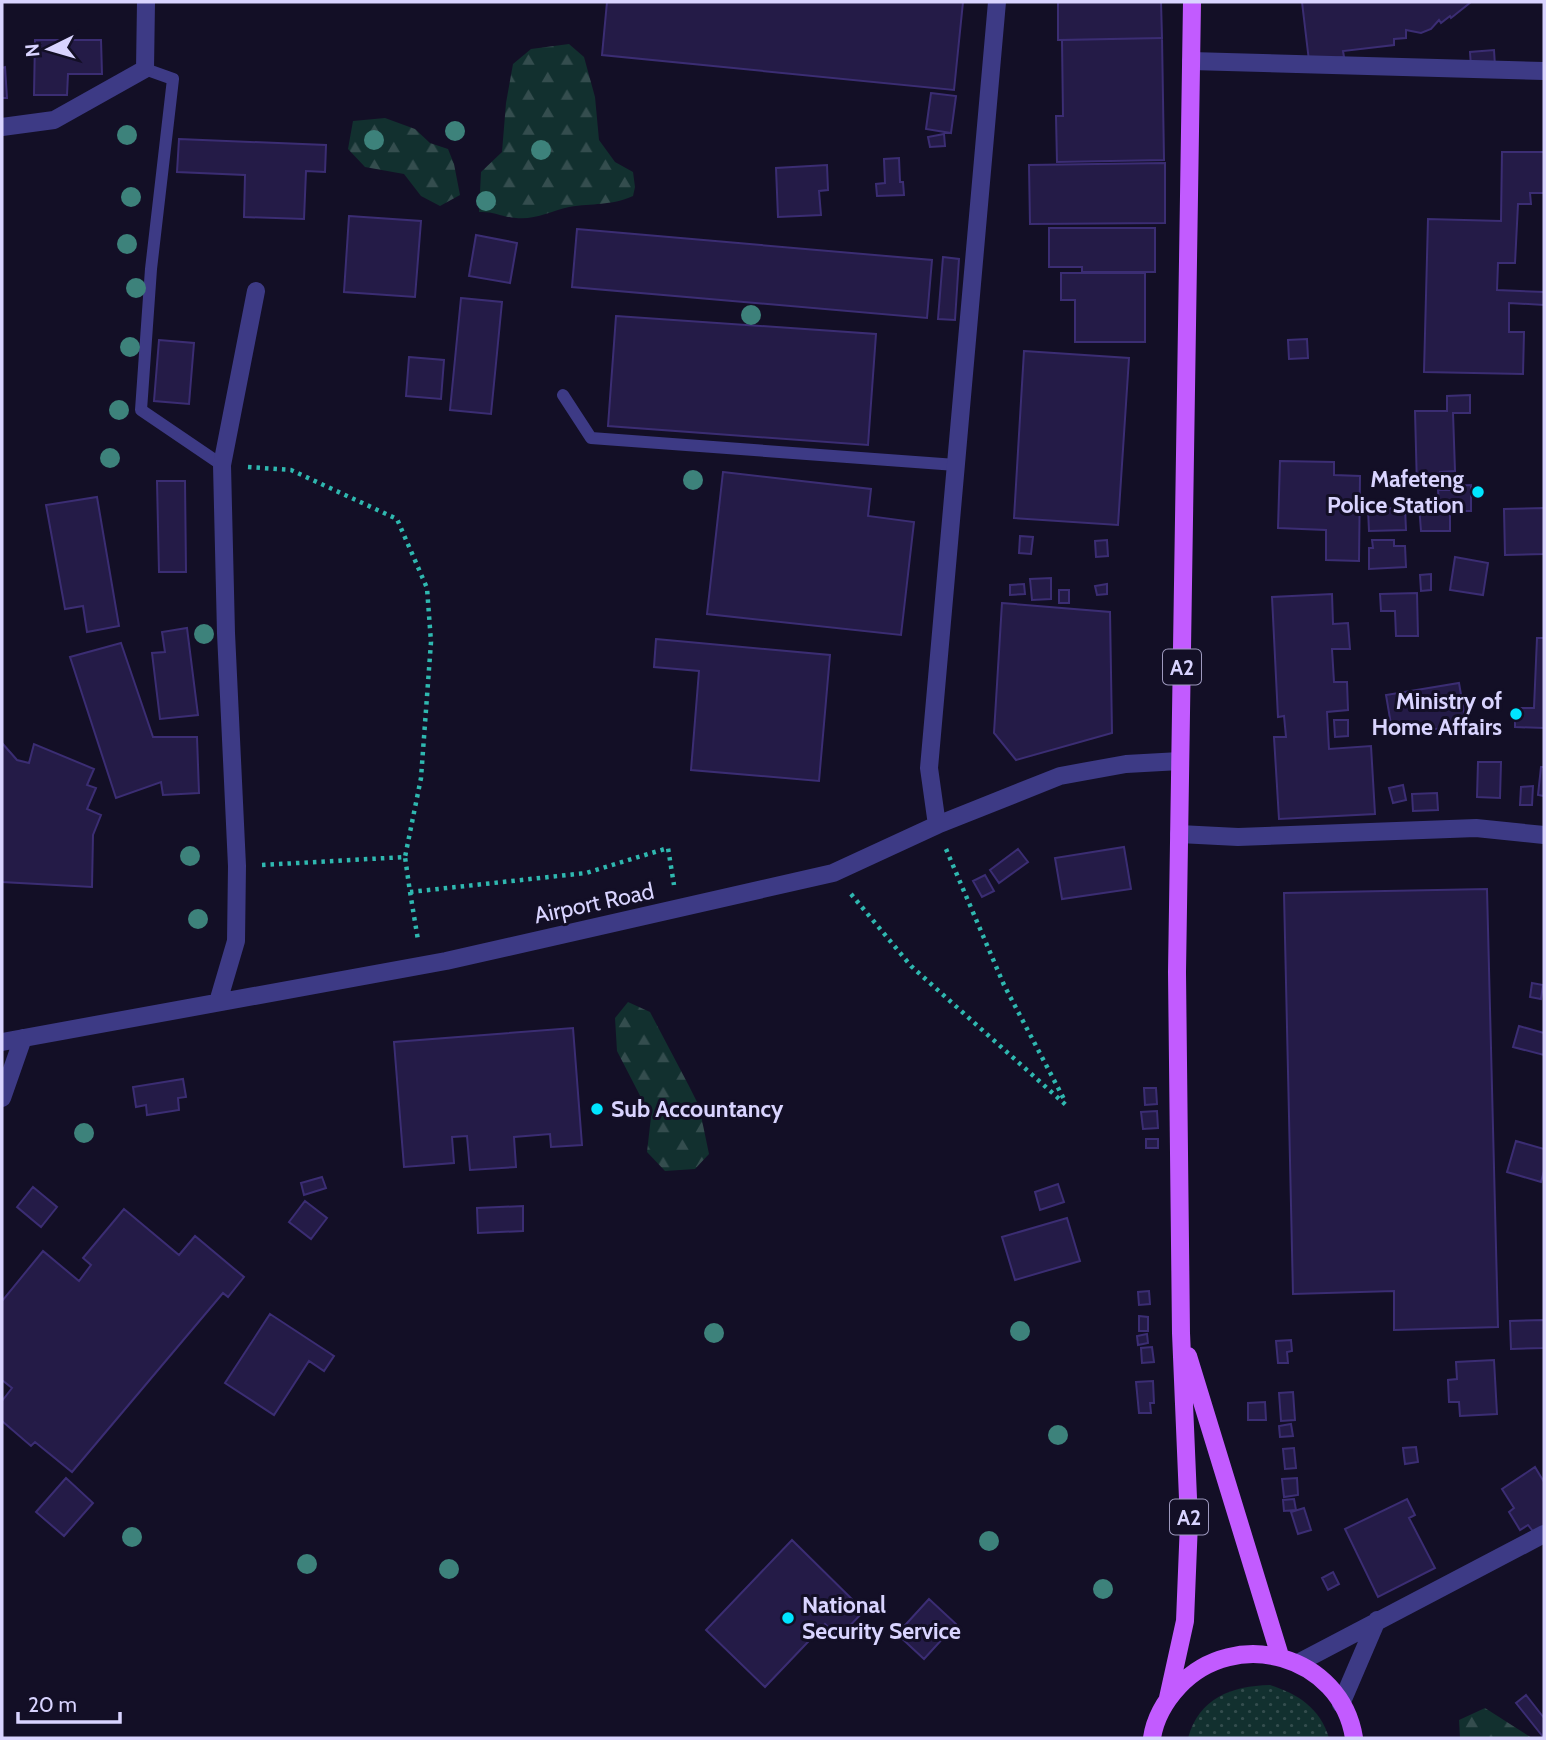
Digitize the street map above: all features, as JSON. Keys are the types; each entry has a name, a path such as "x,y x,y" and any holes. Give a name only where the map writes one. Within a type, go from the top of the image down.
{"main road":[{"name":"A2","path":"1168,1698 1185,1621 1189,1522 1181,1333 1177,972 1192,2"},
{"name":"A2","path":"1181,1333 1280,1656"},
{"name":"A2","path":"1150,1737 1168,1698 1189,1675 1217,1660 1248,1653 1280,1656 1298,1663 1323,1680 1341,1704 1354,1738"}],"street":[{"path":"2,127 54,120 145,69 146,2"},
{"path":"937,825 929,768 997,2"},
{"path":"1191,61 1544,71"},
{"path":"218,1002 236,942 237,866 226,633 222,465 256,291"},
{"name":"Airport Road","path":"2,1042 422,965 678,910 833,873 937,825 1060,776 1126,764 1180,761"},
{"path":"1179,834 1238,837 1476,828 1544,835"},
{"path":"2,1098 23,1038"},
{"path":"1298,1663 1544,1534"},
{"path":"1341,1704 1377,1620"}],"lane":[{"path":"145,69 173,79 151,269 141,410 222,465"},
{"path":"562,395 591,438 956,465"}],"path":[{"path":"222,465 291,470 397,519 427,588 431,642 421,778 405,857 422,965"},
{"path":"833,873 911,966 1067,1105 1003,985 937,825"},
{"path":"410,892 586,873 668,848 678,910"},
{"path":"237,866 405,857"}],"green space":[{"path":"569,44 584,57 595,97 599,140 615,162 633,172 633,196 609,203 569,207 530,218 479,212 481,172 502,152 506,103 513,64 531,49"},
{"path":"385,118 415,129 430,143 448,149 460,195 440,206 421,196 404,174 365,167 348,149 353,121"},
{"path":"628,1002 650,1012 699,1106 709,1154 695,1169 665,1171 647,1152 651,1117 617,1051 615,1018"},
{"path":"1270,1685 1299,1698 1314,1710 1329,1738 1188,1738 1200,1713 1218,1697 1242,1688"},
{"path":"1485,1708 1532,1738 1460,1738 1459,1720"}],"building":[{"path":"607,2 963,2 954,90 602,55"},
{"path":"1058,2 1161,2 1162,38 1058,40"},
{"path":"1302,2 1471,2 1451,18 1450,16 1441,23 1439,20 1431,29 1421,33 1406,30 1406,38 1394,39 1394,45 1343,51 1344,57 1309,61"},
{"path":"1162,38 1164,160 1057,162 1056,116 1063,116 1062,40"},
{"path":"35,40 101,40 102,74 68,74 67,95 34,95"},
{"path":"1494,50 1495,66 1471,67 1470,52"},
{"path":"5,67 7,98 2,98 2,68"},
{"path":"931,93 956,96 951,133 926,129"},
{"path":"944,134 945,146 930,147 928,137"},
{"path":"179,139 326,145 325,172 306,171 304,219 244,217 245,175 177,172"},
{"path":"1502,152 1544,152 1544,193 1530,193 1531,204 1518,204 1515,263 1498,263 1497,290 1544,292 1544,305 1509,303 1509,332 1524,332 1523,374 1424,372 1428,219 1501,221"},
{"path":"899,158 900,182 903,182 904,195 877,196 876,184 885,183 884,159"},
{"path":"1165,163 1165,223 1030,224 1029,165"},
{"path":"827,165 828,190 819,191 821,215 778,217 776,168"},
{"path":"349,216 421,221 415,297 344,292"},
{"path":"1049,228 1155,228 1155,272 1082,272 1082,267 1049,267"},
{"path":"577,229 932,260 927,318 572,287"},
{"path":"476,235 517,243 510,283 469,276"},
{"path":"943,257 959,259 955,320 938,319"},
{"path":"1061,273 1145,273 1145,342 1075,342 1075,300 1061,300"},
{"path":"461,298 502,302 491,414 450,410"},
{"path":"616,316 876,334 868,445 608,426"},
{"path":"1307,339 1308,358 1289,359 1288,340"},
{"path":"159,340 194,343 189,404 154,401"},
{"path":"1024,351 1129,358 1118,525 1014,518"},
{"path":"409,357 444,360 441,399 406,396"},
{"path":"1470,395 1470,413 1453,413 1455,471 1440,472 1440,487 1417,487 1415,411 1447,411 1447,396"},
{"path":"1280,461 1334,462 1334,475 1360,476 1359,561 1326,560 1326,530 1278,528"},
{"path":"723,472 871,489 868,516 914,522 901,635 707,614"},
{"path":"157,481 185,481 186,572 159,572"},
{"path":"1471,485 1471,511 1450,511 1450,531 1421,531 1419,505 1439,505 1438,490"},
{"path":"97,497 119,626 87,632 83,606 65,609 46,505"},
{"path":"1405,508 1406,530 1369,531 1368,509"},
{"path":"1544,508 1544,554 1505,555 1504,509"},
{"path":"1020,536 1033,537 1031,554 1019,553"},
{"path":"1107,540 1108,556 1096,557 1095,541"},
{"path":"1372,540 1394,540 1394,546 1405,546 1406,567 1369,569 1369,548 1373,548"},
{"path":"1455,557 1488,563 1483,595 1450,590"},
{"path":"1431,574 1431,590 1421,591 1420,575"},
{"path":"1051,578 1051,599 1032,600 1030,579"},
{"path":"1024,584 1025,594 1010,595 1010,585"},
{"path":"1107,584 1107,594 1097,595 1095,586"},
{"path":"1059,590 1069,590 1069,603 1059,603"},
{"path":"1417,593 1418,636 1396,636 1395,611 1381,611 1380,594"},
{"path":"1332,594 1333,624 1348,623 1350,649 1332,649 1334,682 1347,682 1348,710 1327,712 1329,749 1371,746 1375,814 1279,819 1274,737 1286,737 1284,716 1278,717 1272,597"},
{"path":"1002,603 1110,612 1112,733 1016,760 994,733"},
{"path":"187,628 198,715 160,719 152,653 165,652 162,632"},
{"path":"1537,638 1544,638 1544,728 1515,727 1515,708 1534,708"},
{"path":"656,639 830,655 819,781 691,770 699,671 654,667"},
{"path":"121,643 153,737 197,737 199,793 163,795 161,782 116,798 70,657"},
{"path":"1459,683 1466,724 1393,736 1386,695"},
{"path":"1334,720 1348,720 1348,736 1335,737"},
{"path":"2,743 17,760 29,763 34,744 94,769 87,785 96,788 87,809 101,815 93,835 92,887 2,882"},
{"path":"1478,762 1501,762 1500,798 1477,797"},
{"path":"1541,767 1544,767 1544,796 1538,795"},
{"path":"1403,785 1406,800 1393,803 1389,788"},
{"path":"1533,786 1532,805 1520,805 1521,787"},
{"path":"1437,793 1438,810 1413,811 1412,794"},
{"path":"1124,847 1131,889 1062,899 1055,858"},
{"path":"1018,849 1028,862 999,883 990,870"},
{"path":"985,875 994,891 982,897 973,881"},
{"path":"1487,889 1498,1327 1394,1330 1394,1291 1293,1294 1284,893"},
{"path":"1532,983 1543,985 1541,999 1530,997"},
{"path":"1519,1026 1544,1033 1544,1055 1513,1047"},
{"path":"573,1028 582,1145 551,1147 550,1134 514,1137 516,1167 470,1170 467,1136 452,1137 454,1163 404,1167 394,1042"},
{"path":"183,1079 186,1097 178,1098 179,1110 147,1115 146,1105 136,1107 133,1087"},
{"path":"1144,1088 1156,1088 1157,1104 1145,1105"},
{"path":"1157,1111 1158,1128 1143,1129 1141,1112"},
{"path":"1146,1139 1158,1139 1158,1148 1146,1148"},
{"path":"1516,1141 1544,1149 1541,1182 1507,1172"},
{"path":"322,1177 326,1188 304,1195 301,1183"},
{"path":"1058,1184 1064,1202 1040,1210 1035,1192"},
{"path":"33,1187 57,1207 41,1227 17,1207"},
{"path":"305,1201 327,1218 311,1239 289,1222"},
{"path":"523,1206 523,1231 478,1233 477,1208"},
{"path":"124,1209 179,1255 195,1236 244,1277 228,1297 223,1293 72,1472 35,1442 31,1446 2,1421 2,1401 12,1388 2,1380 2,1301 43,1251 79,1281 91,1265 83,1258"},
{"path":"1067,1218 1080,1261 1015,1280 1002,1237"},
{"path":"1149,1291 1150,1304 1139,1305 1138,1292"},
{"path":"270,1314 334,1356 324,1371 309,1361 274,1415 225,1383"},
{"path":"1139,1316 1148,1317 1148,1331 1139,1331"},
{"path":"1544,1320 1544,1348 1511,1349 1510,1321"},
{"path":"1147,1334 1148,1343 1138,1345 1137,1336"},
{"path":"1291,1340 1292,1351 1287,1352 1288,1363 1278,1363 1276,1341"},
{"path":"1152,1347 1154,1362 1142,1363 1141,1348"},
{"path":"1494,1360 1497,1414 1460,1416 1459,1402 1449,1402 1448,1380 1457,1379 1456,1362"},
{"path":"1153,1381 1154,1403 1150,1403 1151,1413 1139,1413 1136,1382"},
{"path":"1293,1392 1295,1420 1281,1421 1279,1393"},
{"path":"1265,1402 1266,1420 1248,1420 1248,1403"},
{"path":"1291,1424 1293,1436 1280,1437 1279,1426"},
{"path":"1416,1447 1418,1462 1405,1464 1403,1448"},
{"path":"1294,1448 1296,1468 1285,1469 1283,1449"},
{"path":"1535,1467 1544,1482 1544,1528 1535,1534 1528,1525 1520,1530 1509,1512 1514,1508 1502,1489"},
{"path":"66,1478 93,1503 64,1536 36,1512"},
{"path":"1297,1478 1298,1495 1284,1497 1282,1479"},
{"path":"1294,1499 1296,1510 1284,1511 1283,1500"},
{"path":"1407,1499 1415,1515 1409,1518 1435,1568 1378,1597 1345,1529"},
{"path":"1304,1508 1311,1530 1298,1534 1291,1512"},
{"name":"National Security Service","path":"792,1540 864,1611 839,1637 825,1624 765,1687 706,1630"},
{"path":"1333,1572 1339,1584 1328,1590 1322,1578"},
{"path":"929,1599 956,1624 924,1659 897,1634"},
{"path":"1526,1695 1544,1718 1544,1738 1516,1703"}],"place":[{"name":"Mafeteng Police Station","path":"1478,492"},
{"name":"Ministry of Home Affairs","path":"1516,714"},
{"name":"Sub Accountancy","path":"597,1109"},
{"name":"National Security Service","path":"788,1618"}]}
